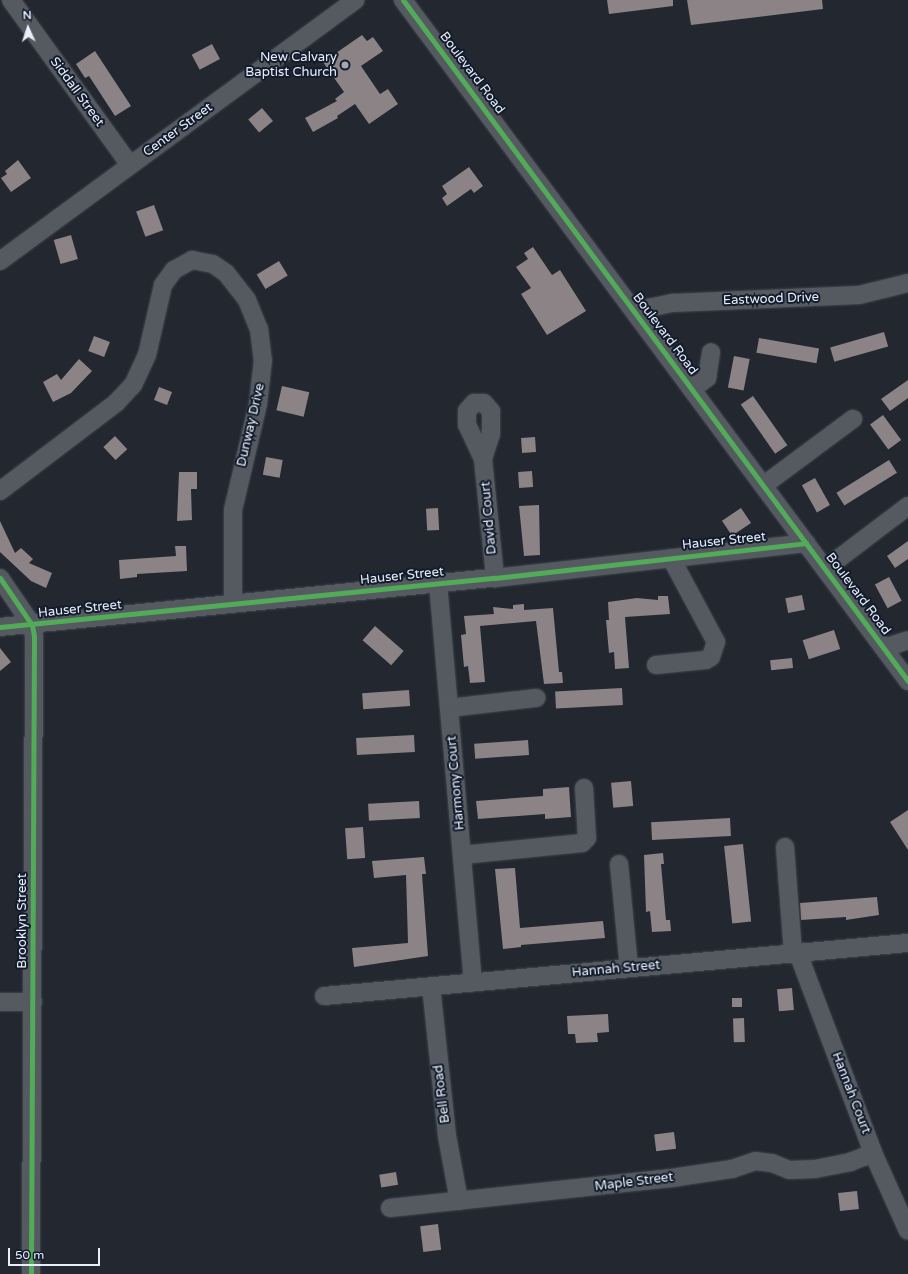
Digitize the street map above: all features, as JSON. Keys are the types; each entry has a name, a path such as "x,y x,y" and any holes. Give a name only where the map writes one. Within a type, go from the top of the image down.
{"street":[{"name":"Siddall Street","path":"11,0 130,165"},
{"name":"Center Street","path":"0,261 355,0"},
{"name":"Boulevard Road","path":"403,0 908,680"},
{"name":"Dunway Drive","path":"0,491 95,419 130,388 147,354 163,285 174,270 192,260 213,264 226,273 247,300 259,329 263,360 258,404 233,510 233,604"},
{"name":"Eastwood Drive","path":"634,311 673,303 859,295 908,283"},
{"path":"692,389 707,378 711,352"},
{"path":"764,486 853,419"},
{"name":"David Court","path":"484,459 495,578"},
{"path":"825,569 908,506"},
{"name":"Hauser Street","path":"0,627 495,578 806,543"},
{"path":"656,665 706,660 711,657 716,642 671,558"},
{"name":"Brooklyn Street","path":"0,578 32,625 34,636 31,1274"},
{"name":"Harmony Court","path":"438,583 473,982"},
{"path":"884,648 908,640"},
{"path":"449,708 536,698"},
{"path":"462,855 582,843 587,838 584,788"},
{"name":"Hannah Court","path":"785,847 796,953 873,1153 908,1231"},
{"path":"619,864 629,968"},
{"name":"Hannah Street","path":"324,996 908,943"},
{"name":"Bell Road","path":"431,986 447,1136 459,1201"},
{"path":"0,1002 32,1002"},
{"name":"Maple Street","path":"390,1208 678,1177 732,1168 760,1161 789,1170 814,1168 850,1162 873,1153"}],"building":[{"path":"607,0 673,0 673,6 609,14"},
{"path":"687,0 822,0 823,9 691,25"},
{"path":"362,35 367,41 373,37 383,51 361,66 380,94 388,89 398,104 369,124 355,104 337,116 338,118 313,132 305,118 337,101 335,99 344,92 323,62"},
{"path":"212,44 220,59 200,70 192,55"},
{"path":"95,51 131,106 115,116 89,76 85,78 76,64"},
{"path":"262,108 273,121 259,133 248,120"},
{"path":"18,160 31,178 11,192 1,178 7,174 5,171"},
{"path":"469,167 483,186 474,193 471,189 447,206 442,198 447,194 442,186"},
{"path":"154,205 163,230 145,237 136,211"},
{"path":"71,235 78,259 61,264 54,240"},
{"path":"533,247 552,275 560,270 586,311 547,335 521,294 531,288 516,267 528,259 524,253"},
{"path":"279,261 288,276 265,289 257,274"},
{"path":"884,332 888,346 834,362 830,347"},
{"path":"94,336 110,342 104,357 88,351"},
{"path":"759,338 819,349 816,363 756,353"},
{"path":"734,356 750,359 744,390 728,387"},
{"path":"79,359 92,371 71,393 53,402 43,382 57,374 61,380"},
{"path":"908,380 908,398 890,411 881,399"},
{"path":"282,386 309,392 304,417 276,410"},
{"path":"159,387 172,392 167,405 154,400"},
{"path":"753,396 787,445 775,454 741,405"},
{"path":"883,415 901,440 888,449 870,424"},
{"path":"115,436 127,449 116,460 103,447"},
{"path":"535,437 536,452 522,453 521,438"},
{"path":"266,457 283,460 280,478 263,475"},
{"path":"889,460 897,473 844,506 836,493"},
{"path":"532,471 533,487 519,488 518,472"},
{"path":"179,472 197,472 197,489 191,489 192,520 177,521"},
{"path":"815,478 830,505 817,512 802,485"},
{"path":"539,505 540,555 524,556 519,506"},
{"path":"438,508 439,530 427,531 426,509"},
{"path":"741,508 751,523 732,536 722,521"},
{"path":"0,521 15,553 21,548 33,559 29,563 52,573 46,588 31,581 0,552"},
{"path":"908,541 908,559 895,568 887,556"},
{"path":"175,546 186,546 187,571 137,574 137,577 120,579 119,560 176,556"},
{"path":"889,577 902,601 888,608 875,585"},
{"path":"802,595 805,610 788,613 785,598"},
{"path":"658,596 668,596 670,614 625,617 629,668 615,669 614,652 609,653 606,620 609,620 608,602 637,598 658,600"},
{"path":"524,604 524,610 553,608 559,672 562,672 563,683 544,684 536,621 480,626 485,682 470,683 468,666 464,667 461,635 466,634 464,616 494,614 493,607 513,609 513,605"},
{"path":"375,626 404,651 391,665 363,640"},
{"path":"834,630 840,649 809,659 803,640"},
{"path":"0,648 11,662 0,671"},
{"path":"792,658 793,668 771,670 770,660"},
{"path":"622,688 623,705 556,708 555,692"},
{"path":"409,690 410,706 363,709 362,693"},
{"path":"414,735 415,752 357,755 356,738"},
{"path":"528,740 529,755 475,759 474,744"},
{"path":"631,781 633,806 613,808 611,783"},
{"path":"569,787 571,817 545,819 545,814 478,819 476,801 543,796 543,789"},
{"path":"419,801 420,818 369,821 368,804"},
{"path":"908,810 908,850 890,822"},
{"path":"730,818 731,836 652,840 651,822"},
{"path":"363,827 365,858 347,859 345,828"},
{"path":"743,844 751,922 732,924 724,846"},
{"path":"663,853 664,864 661,864 666,920 670,920 671,931 652,932 650,911 646,912 644,855"},
{"path":"424,857 426,874 422,874 428,956 354,967 352,948 408,943 406,875 374,878 372,861"},
{"path":"515,868 520,928 603,921 605,938 521,945 521,947 503,949 495,869"},
{"path":"877,897 879,915 846,920 846,917 801,920 800,903"},
{"path":"792,988 794,1010 779,1011 777,989"},
{"path":"732,998 742,998 742,1007 732,1007"},
{"path":"608,1014 609,1032 597,1033 598,1042 576,1043 575,1034 568,1034 567,1016"},
{"path":"733,1018 744,1018 745,1042 734,1042"},
{"path":"674,1132 676,1149 656,1151 654,1134"},
{"path":"396,1172 398,1185 381,1187 379,1175"},
{"path":"857,1191 859,1209 840,1211 838,1193"},
{"path":"438,1224 441,1250 423,1252 420,1226"}],"cycle path":[{"path":"403,0 908,681"},
{"path":"0,627 495,578 806,543"},
{"path":"0,578 32,625 34,636 31,1274"}],"place":[{"name":"New Calvary Baptist Church","path":"345,65"}]}
